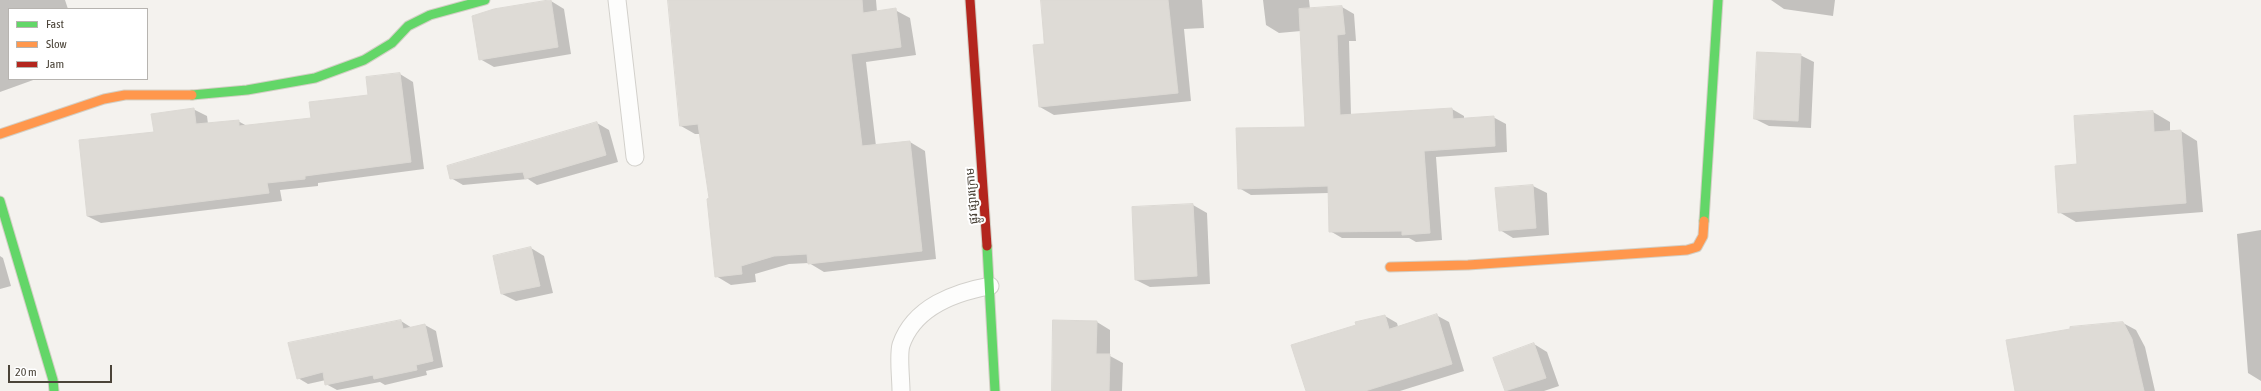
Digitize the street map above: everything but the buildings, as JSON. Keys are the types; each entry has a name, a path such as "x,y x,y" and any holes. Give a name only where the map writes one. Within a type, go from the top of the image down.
{"street":[{"path":"0,134 104,99 118,96 201,95 247,90 315,78 364,60 392,43 408,26 430,15 485,0"},
{"name":"ផ្លូវ ផ្សារក្រោម","path":"970,0 990,286 995,391"},
{"path":"1390,267 1468,265 1687,250 1696,247 1703,236 1718,0"},
{"path":"0,201 53,380 54,391"}],"lane":[{"path":"617,0 634,157"},
{"path":"901,391 901,345 917,320 933,306 947,298 964,291 990,286"}],"traffic: fast":[{"path":"192,95 247,90 315,78 364,60 392,43 408,26 430,15 485,0"},
{"path":"1704,221 1718,0"},
{"path":"0,201 53,380 54,391"},
{"path":"987,246 995,391"}],"traffic: slow":[{"path":"0,134 104,99 125,95 192,95"},
{"path":"1390,267 1468,265 1687,250 1697,247 1703,236 1704,221"}],"traffic: jam":[{"path":"970,0 987,246"}]}
